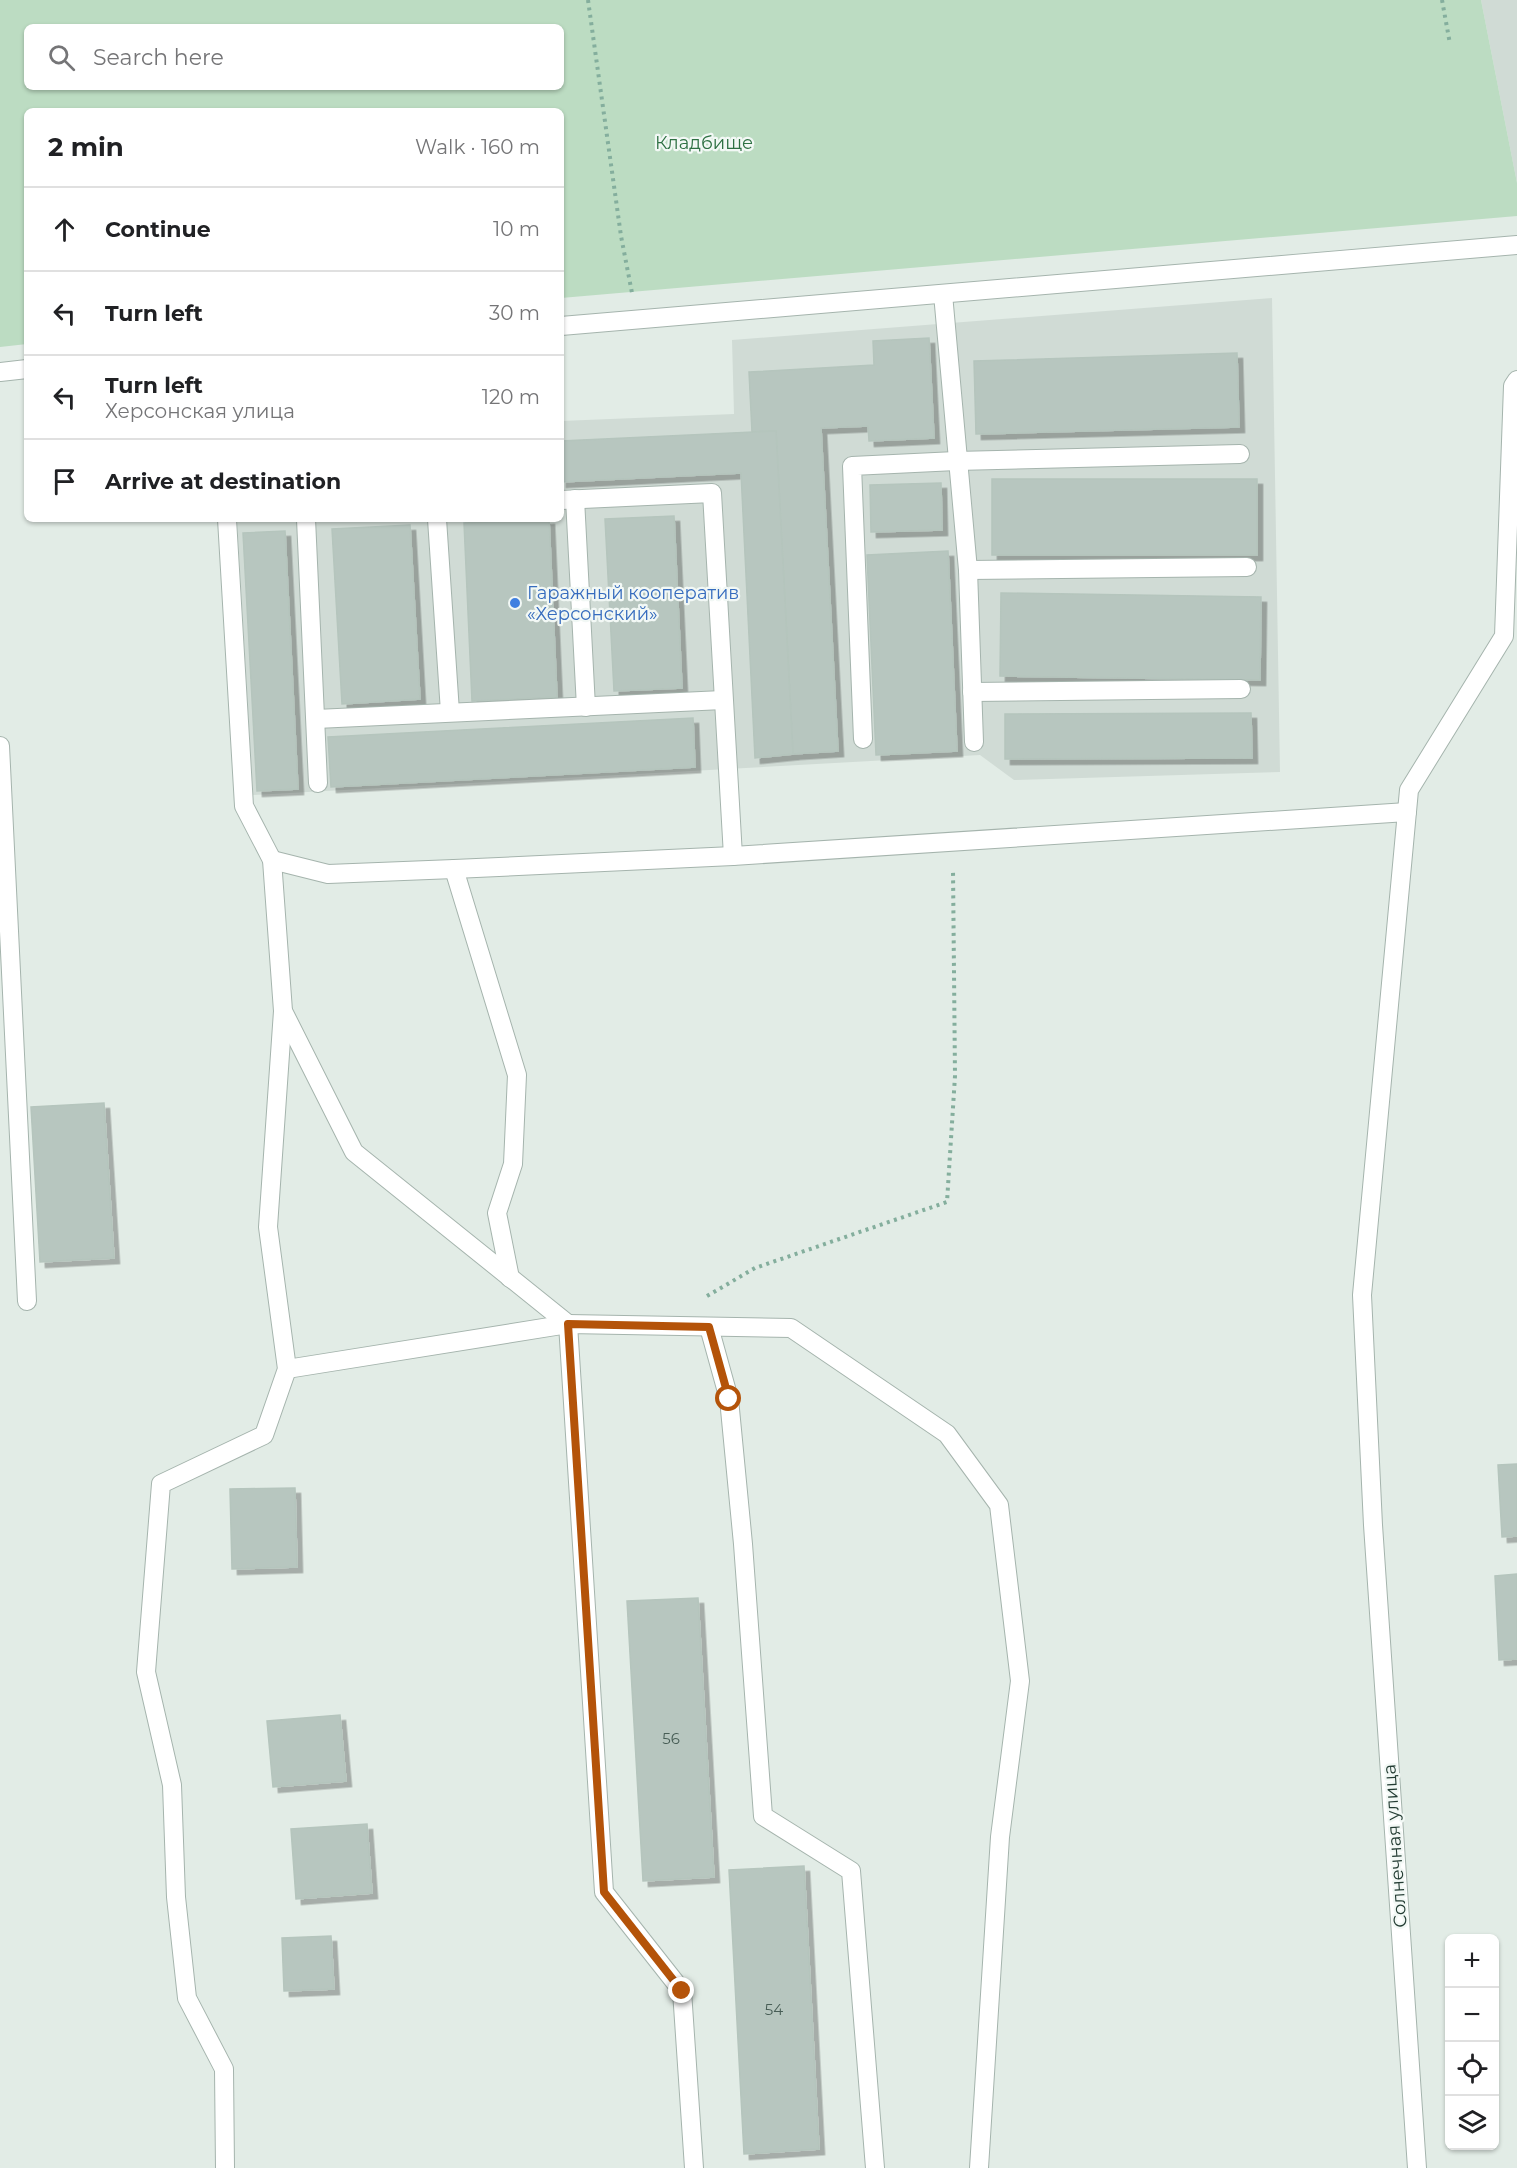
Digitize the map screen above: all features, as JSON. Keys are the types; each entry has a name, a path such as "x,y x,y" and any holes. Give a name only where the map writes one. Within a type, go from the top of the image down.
{"street":[{"path":"564,326 1517,244"},
{"path":"943,294 968,570 974,742"},
{"path":"0,372 24,369"},
{"name":"Солнечная улица","path":"1417,2168 1373,1525 1362,1295 1409,790 1504,636 1513,386 1517,380"},
{"path":"863,739 852,466 1240,454"},
{"path":"586,706 568,499 712,493 733,856"},
{"path":"225,2168 224,2069 188,1998 176,1897 172,1785 146,1672 161,1484 264,1435 287,1370 268,1227 283,1011 272,860 244,806 227,522"},
{"path":"306,522 318,783"},
{"path":"437,522 450,712"},
{"path":"968,570 1247,567"},
{"path":"972,692 1241,689"},
{"path":"316,719 723,700"},
{"path":"0,746 27,1300"},
{"path":"272,860 328,874 454,869 733,856 1407,812"},
{"path":"454,869 517,1075 513,1164 497,1214 510,1278"},
{"path":"283,1011 354,1152 568,1324 604,1892 682,1991 694,2168"},
{"path":"287,1370 568,1324 790,1328 947,1434 999,1505 1020,1681 1000,1836 979,2168"},
{"path":"709,1327 729,1399 743,1544 763,1816 851,1871 875,2168"}],"path":[{"path":"588,0 621,236 636,320"},
{"path":"1442,0 1450,45"},
{"path":"706,1297 755,1268 947,1202 955,1076 953,842"}],"shaded area":[{"path":"1481,0 1517,0 1517,183"},
{"path":"1272,298 1280,772 1014,780 980,755 253,795 237,522 564,522 564,421 734,414 732,340"}],"green space":[{"name":"Кладбище","path":"0,0 1481,0 1517,183 1517,216 564,298 564,108 24,108 24,344 0,347"}],"building":[{"path":"929,338 934,438 869,441 868,426 821,428 838,751 793,754 776,431 752,432 749,372 874,365 873,341"},
{"path":"1237,353 1239,427 976,434 974,361"},
{"path":"776,431 793,754 755,758 741,473 564,482 564,441"},
{"path":"992,479 1257,479 1257,555 992,555"},
{"path":"941,483 942,530 871,532 870,485"},
{"path":"674,516 682,688 614,691 605,519"},
{"path":"549,522 557,697 472,701 464,523"},
{"path":"410,525 420,699 342,704 332,529"},
{"path":"285,531 298,789 257,791 243,533"},
{"path":"948,551 957,751 876,755 867,555"},
{"path":"1001,593 1261,597 1260,680 1000,676"},
{"path":"1251,713 1252,758 1005,759 1005,714"},
{"path":"693,718 695,767 331,787 328,737"},
{"path":"104,1103 114,1258 40,1262 31,1107"},
{"path":"1517,1464 1517,1536 1502,1537 1498,1465"},
{"path":"295,1488 297,1567 232,1569 230,1489"},
{"path":"1517,1574 1517,1659 1499,1660 1495,1576"},
{"path":"698,1598 714,1877 643,1881 627,1601"},
{"path":"340,1715 346,1781 273,1787 267,1721"},
{"path":"367,1824 372,1893 296,1899 291,1829"},
{"path":"804,1866 819,2149 744,2154 729,1870"},
{"path":"331,1936 334,1989 284,1991 282,1938"}],"place":[{"name":"Гаражный кооператив «Херсонский»","path":"515,603"}],"route":[{"path":"682,1991 604,1892 568,1324 709,1327 729,1399"}]}
